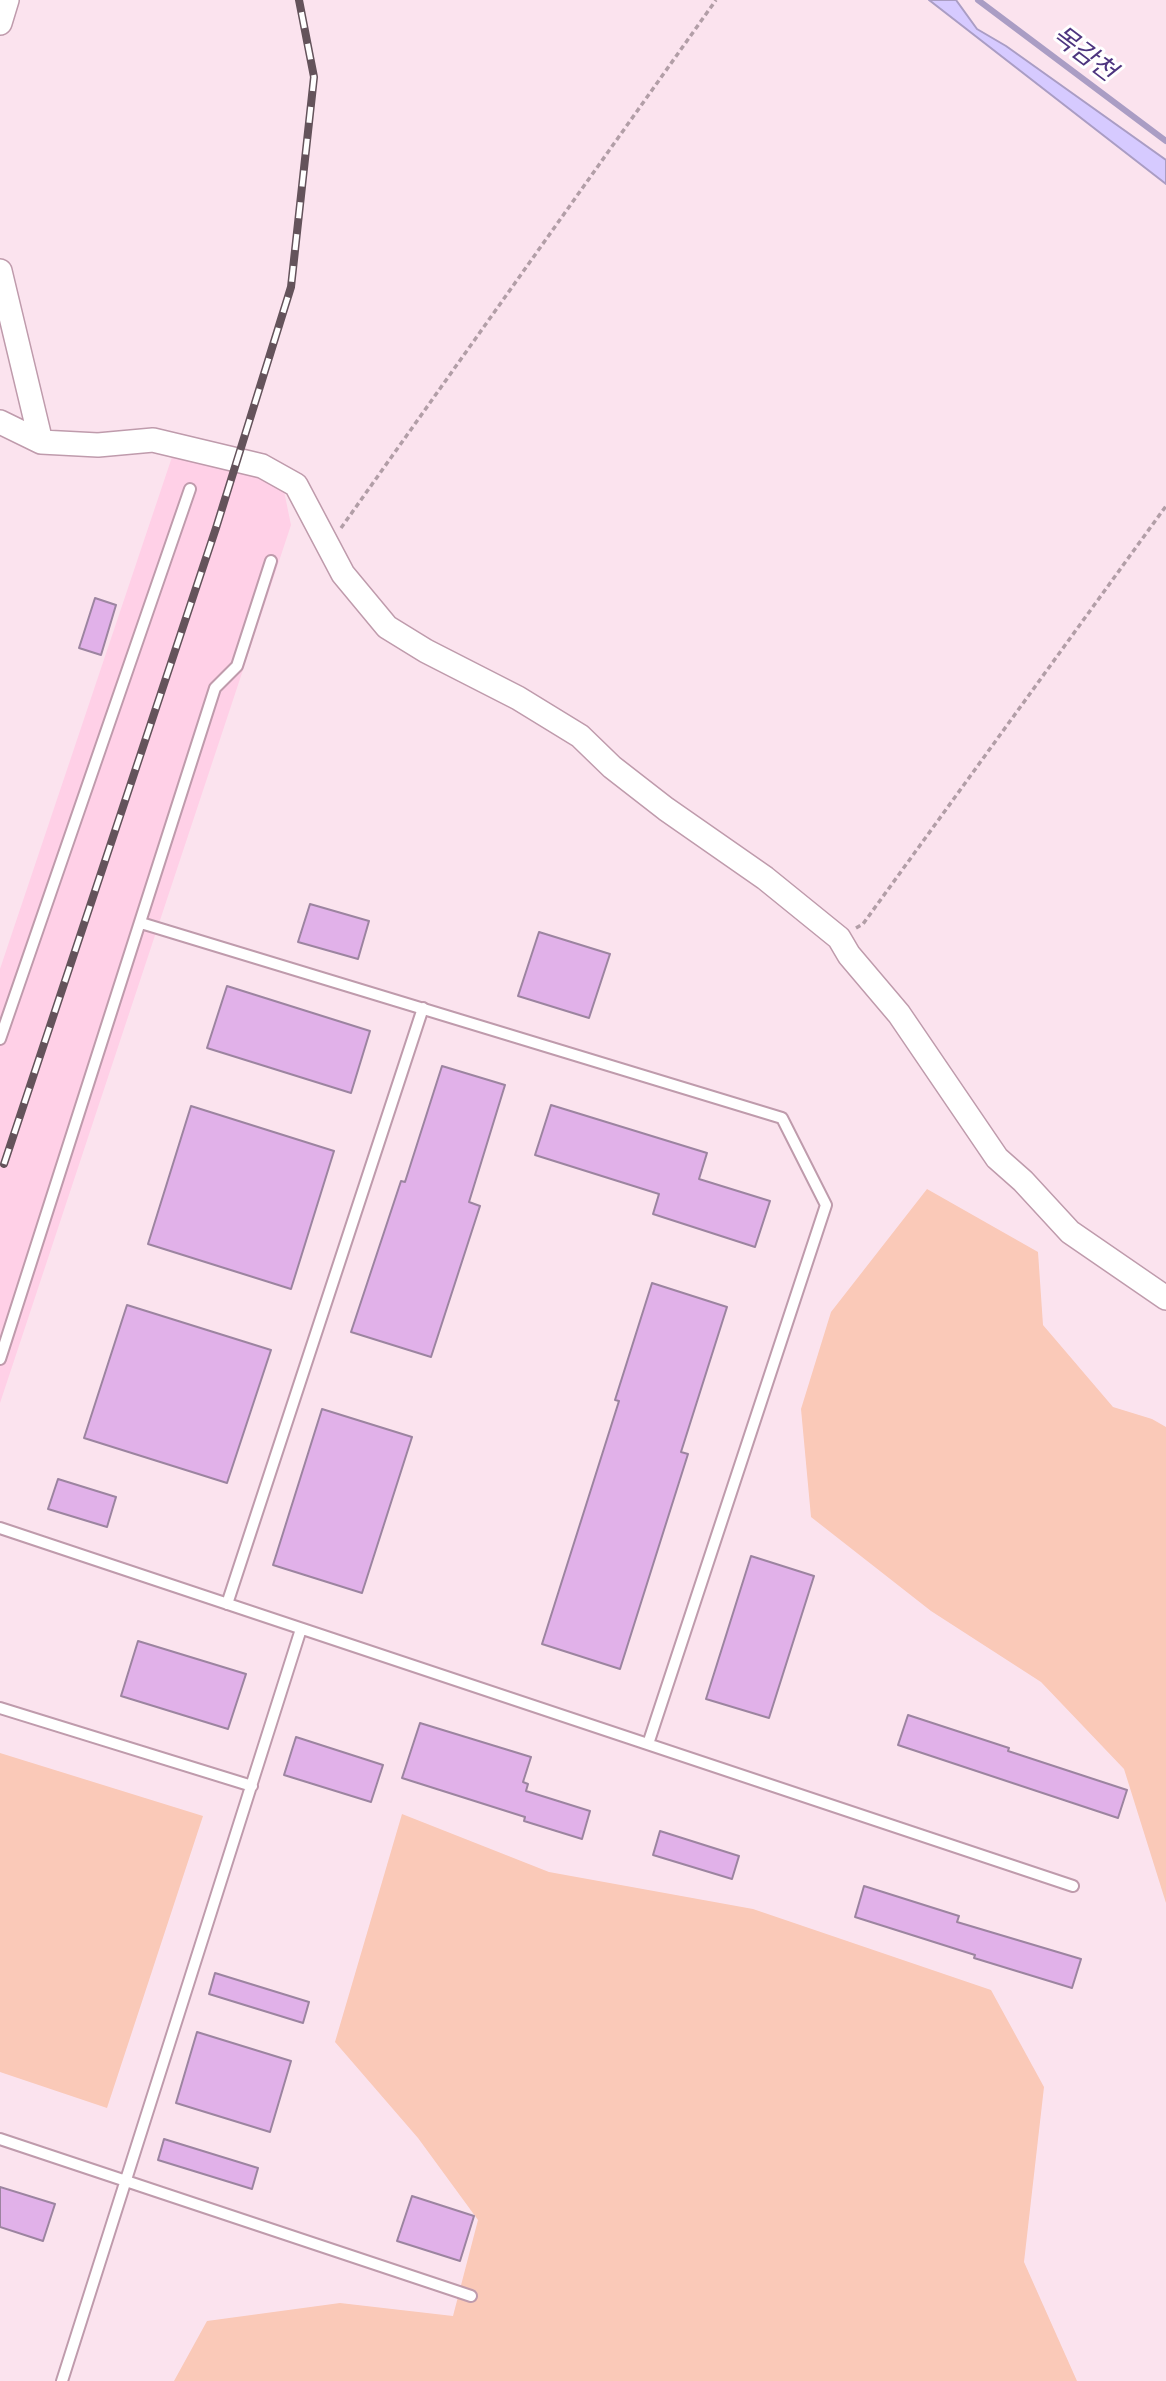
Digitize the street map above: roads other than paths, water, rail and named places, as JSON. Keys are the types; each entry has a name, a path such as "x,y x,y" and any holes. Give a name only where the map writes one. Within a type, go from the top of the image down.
{"street":[{"path":"0,23 7,0"},
{"path":"0,271 41,442"},
{"path":"0,422 41,442 97,445 153,440 262,466 296,485 343,574 387,627 426,651 518,698 580,736 612,767 666,809 765,878 839,938 899,1014 997,1158 1023,1181 1070,1232 1166,1298"}],"lane":[{"path":"0,1040 190,489"},
{"path":"0,1359 142,923 215,688 237,666 271,561"},
{"path":"142,923 782,1118 827,1205 649,1745"},
{"path":"227,1604 423,1008"},
{"path":"0,1528 1073,1886"},
{"path":"62,2381 301,1629"},
{"path":"0,1708 252,1786"},
{"path":"0,2139 471,2296"}],"waterway":[{"name":"목감천","path":"978,0 1166,141"}],"railway":[{"path":"4,1164 216,528 291,287 314,77 299,0"}]}
